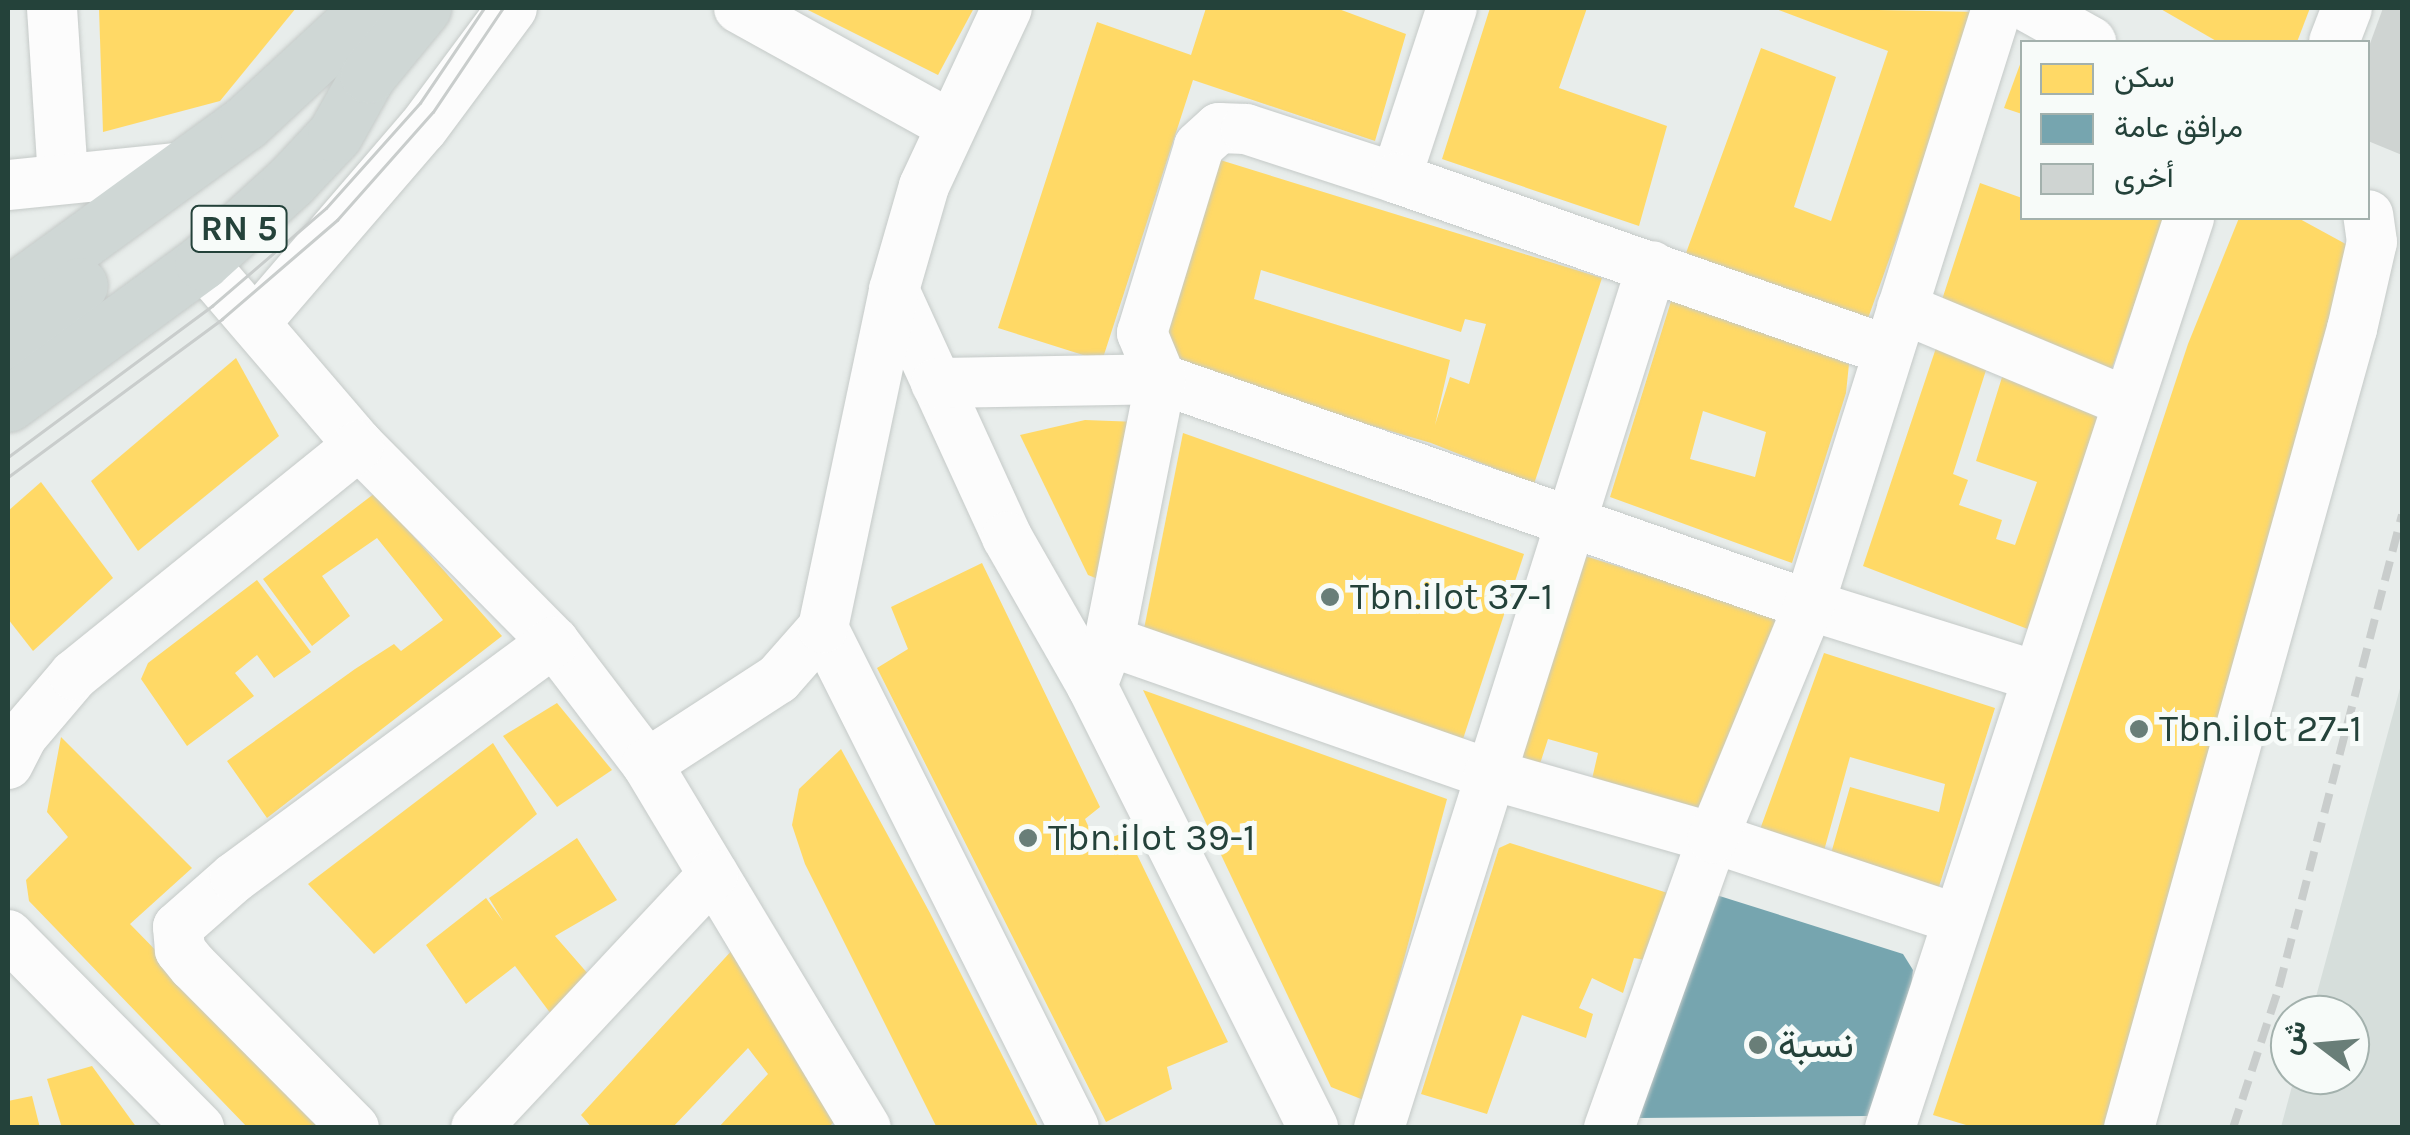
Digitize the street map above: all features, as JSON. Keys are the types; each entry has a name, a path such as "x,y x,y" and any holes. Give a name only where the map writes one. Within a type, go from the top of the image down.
{"main road":[{"name":"RN 5","path":"8,404 202,262 322,149 348,61 369,8"},
{"name":"RN 5","path":"8,341 272,130 306,92 423,8"},
{"name":"RN 5","path":"8,295 254,116 348,61"},
{"name":"RN 5","path":"8,369 272,170 348,61"}],"street":[{"path":"52,8 64,176"},
{"path":"256,324 424,128 512,8"},
{"path":"740,8 948,124"},
{"path":"647,764 778,679 823,628 894,290 948,124 1007,8"},
{"path":"1396,178 1452,8"},
{"path":"1609,1128 1714,838 1809,605 1997,8"},
{"path":"2030,8 2087,40"},
{"path":"2335,40 2347,8"},
{"path":"1092,686 1109,641 1161,379 1142,333 1206,134 1219,128 1246,129 1652,266 1896,330 2127,402"},
{"path":"8,186 64,176 184,167"},
{"path":"1890,1128 1954,918 2188,220"},
{"path":"2130,1128 2352,329 2372,242 2369,220"},
{"path":"202,262 359,444 554,642 647,764 860,1125"},
{"path":"1379,1128 1652,266"},
{"path":"894,290 1007,537 1092,686 1314,1128"},
{"path":"936,383 1161,379 1809,605 2035,676"},
{"path":"8,764 22,735 74,675 359,444"},
{"path":"823,628 1074,1128"},
{"path":"1109,641 1489,774 1714,838 1954,918"},
{"path":"354,1128 192,966 180,950 178,927 235,877 554,642"},
{"path":"476,1128 713,875"},
{"path":"8,935 199,1128"}],"shaded area":[{"path":"2402,681 2402,1127 2281,1127 2290,1095 2370,1095 2370,995 2316,995"}],"building: سكن":[{"path":"99,8 296,8 220,101 103,132"},
{"path":"804,8 974,8 938,75"},
{"path":"1206,8 1336,8 1406,34 1375,141 1193,80 1102,361 998,328 1097,22 1191,55"},
{"path":"1490,8 1587,8 1559,88 1667,126 1639,226 1442,159"},
{"path":"1773,8 1978,12 1866,324 1686,253 1761,48 1836,77 1794,207 1831,221 1888,51"},
{"path":"2159,8 2310,8 2298,40 2215,40"},
{"path":"2020,64 2020,113 2004,108"},
{"path":"1217,159 1602,278 1534,484 1431,443 1186,371 1157,339","holes":["1261,270 1461,332 1465,319 1486,324 1469,384 1450,377 1435,425 1450,360 1254,299"]},
{"path":"1980,183 2020,197 2020,220 2164,220 2111,371 1939,309"},
{"name":"Tbn.ilot 27-1","path":"2238,220 2302,220 2353,248 2106,1128 1976,1128 1933,1115 2188,344"},
{"path":"1672,298 1849,364 1846,393 1792,563 1610,497","holes":["1703,411 1766,432 1755,477 1690,459"]},
{"path":"1936,348 1987,367 1953,474 1968,480 1959,505 2002,520 1996,539 2015,545 2037,482 1976,461 2003,374 2112,416 2033,631 1863,566"},
{"path":"236,358 279,436 138,551 91,481"},
{"path":"1085,420 1138,422 1108,583 1088,575 1020,435"},
{"name":"Tbn.ilot 37-1","path":"1183,433 1524,554 1461,745 1142,639"},
{"path":"41,482 113,578 33,651 8,619 8,511"},
{"path":"375,493 502,636 267,818 227,761 355,669 394,644 401,651 443,620 377,538 322,576 350,616 312,646 263,579"},
{"path":"1585,556 1785,618 1704,816 1592,779 1598,753 1548,739 1538,770 1518,765"},
{"name":"Tbn.ilot 39-1","path":"982,563 1100,807 1085,819 1096,843 1126,832 1228,1042 1167,1067 1172,1089 1106,1122 877,668 908,649 891,607"},
{"path":"257,580 311,652 274,678 257,655 235,673 254,696 187,746 141,679 148,663"},
{"path":"1824,653 1995,708 1937,893 1830,857 1850,787 1939,812 1945,784 1850,757 1822,858 1758,835"},
{"path":"1143,690 1447,799 1366,1101 1331,1087"},
{"path":"557,703 612,770 557,807 503,736"},
{"path":"61,737 192,868 130,924 329,1128 248,1128 29,901 26,880 68,837 47,812"},
{"path":"493,743 537,814 374,954 308,884"},
{"path":"841,749 1039,1128 937,1128 805,864 792,825 799,789"},
{"path":"577,838 617,900 555,936 596,983 554,1018 515,966 466,1004 426,945 486,898 503,921 489,898"},
{"path":"1510,843 1674,895 1651,961 1634,958 1623,993 1592,978 1579,1008 1593,1014 1586,1038 1522,1015 1487,1114 1421,1094 1499,848"},
{"path":"735,947 841,1115 828,1128 718,1128 768,1074 748,1048 672,1128 592,1128 581,1115"},
{"path":"92,1066 137,1128 62,1128 47,1079"},
{"path":"32,1096 40,1128 8,1128 8,1101"}],"building: مرافق عامة":[{"path":"1710,893 1903,954 1913,970 1910,997 1869,1116 1639,1118"}],"building: أخرى":[{"path":"2383,8 2402,8 2402,155 2370,142 2370,44"}],"tram line":[{"path":"8,457 212,306 326,208 420,103 484,8"},
{"path":"8,477 222,319 337,220 433,112 503,8"}],"railway":[{"path":"2233,1128 2279,987 2402,515"}],"place":[{"name":"Tbn.ilot 37-1","path":"1330,597"},
{"name":"Tbn.ilot 27-1","path":"2139,729"},
{"name":"Tbn.ilot 39-1","path":"1028,838"},
{"name":"نسبة","path":"1758,1045"}]}
